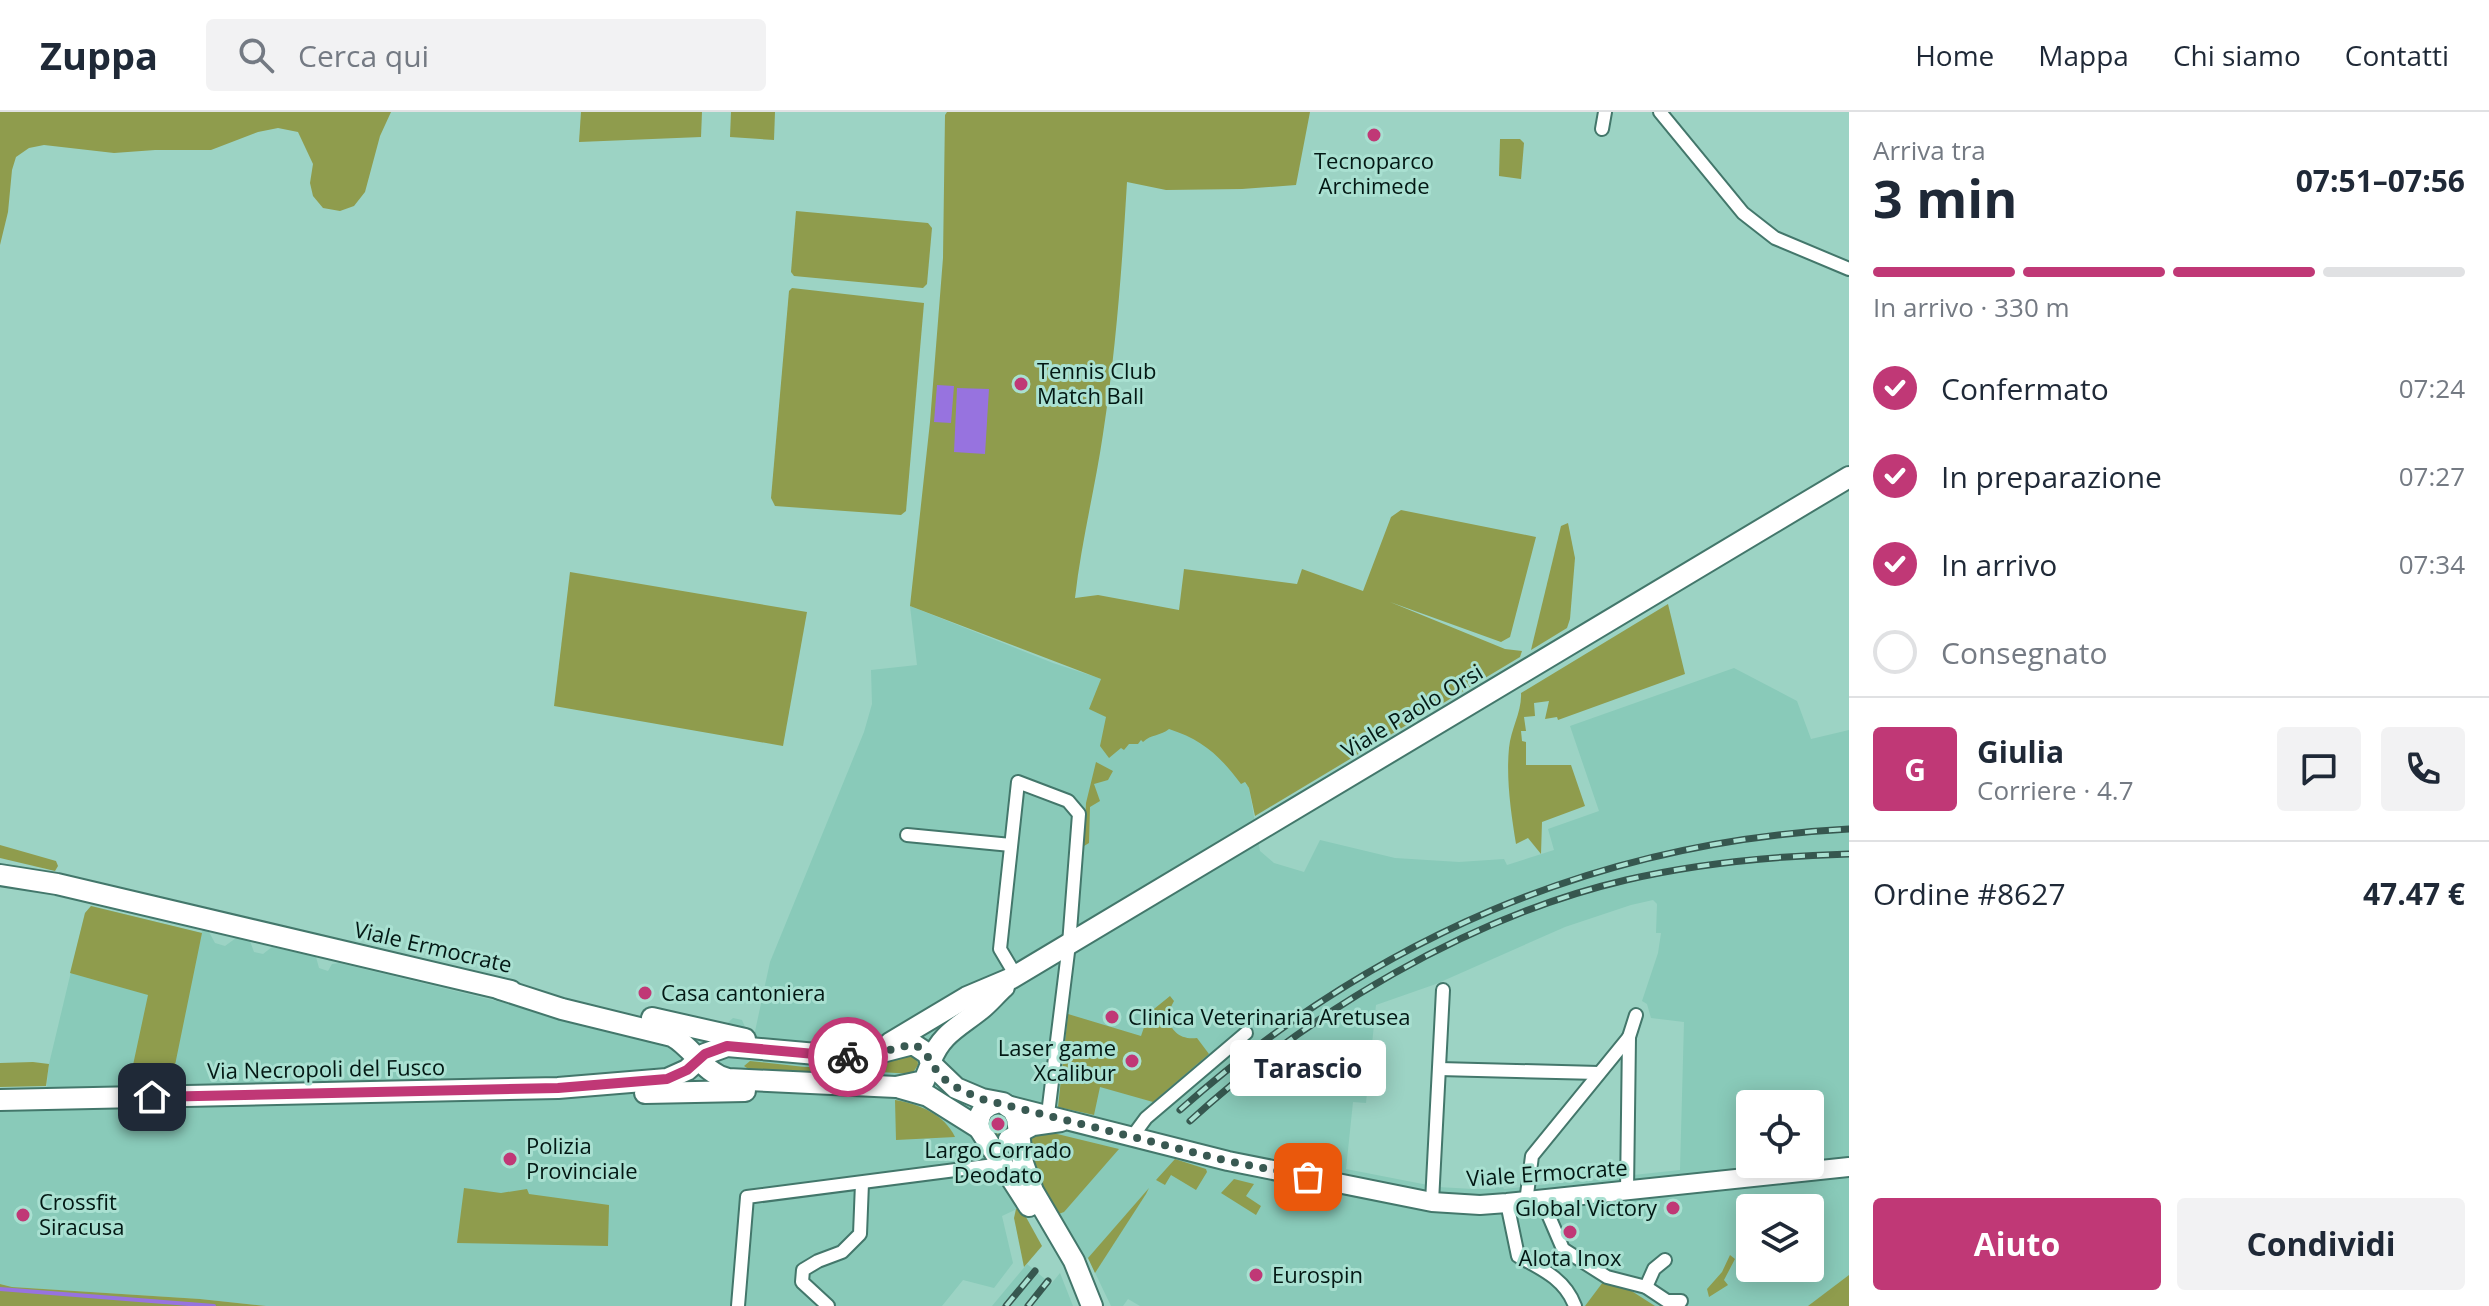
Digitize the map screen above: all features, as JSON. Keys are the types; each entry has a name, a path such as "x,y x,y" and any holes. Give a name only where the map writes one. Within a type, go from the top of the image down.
{"main road":[{"name":"Viale Paolo Orsi","path":"1014,977 1845,479"},
{"name":"Viale Ermocrate","path":"0,865 57,884"},
{"name":"Viale Ermocrate","path":"0,875 57,884 500,989 568,998 800,1053"},
{"path":"865,1055 967,997 1014,977"},
{"path":"896,1087 924,1081 936,1047 947,1034 981,1009 1014,977"},
{"path":"500,989 562,1009 672,1036 690,1060 720,1077 896,1087 928,1096 996,1142 1056,1118"},
{"path":"558,1088 596,1083 654,1082 690,1060 727,1046 835,1056 865,1055 913,1044 923,1049 956,1088 1001,1104 1016,1114 1014,1134 1033,1191 1074,1261 1092,1306"},
{"path":"747,1048 738,1052 734,1065 739,1074 751,1080"},
{"path":"558,1088 609,1093 753,1091 808,1084"},
{"name":"Via Necropoli del Fusco","path":"0,1100 558,1088"},
{"path":"1001,1104 988,1105 980,1113 982,1133 1047,1237 1079,1306"},
{"name":"Viale Ermocrate","path":"1001,1104 1228,1161 1432,1202 1480,1205 1849,1167"}],"street":[{"path":"1602,129 1605,112"},
{"path":"1660,112 1743,213 1775,238 1849,269"},
{"path":"1014,977 1000,949 1018,782 1068,801 1079,814 1056,1118"},
{"path":"907,835 1011,845"},
{"path":"1432,1202 1443,990"},
{"path":"1627,1191 1629,1037 1636,1015"},
{"path":"1132,1137 1146,1118 1246,1033"},
{"path":"1575,1306 1556,1276 1518,1256 1532,1156 1629,1037"},
{"path":"686,1092 690,1060"},
{"path":"1439,1069 1599,1073"},
{"path":"738,1306 747,1197 1002,1164"},
{"path":"828,1306 802,1282 803,1270 842,1252 860,1234 862,1183"},
{"path":"1525,1201 1563,1249 1607,1277 1646,1287 1667,1301 1681,1301"},
{"path":"1646,1287 1654,1269 1665,1260"}],"shaded area":[{"path":"937,385 954,386 951,423 934,422"},
{"path":"957,388 989,389 985,454 954,452"},
{"path":"910,606 1053,663 1102,679 1221,752 1249,788 1260,851 1274,863 1304,872 1320,840 1395,858 1459,862 1504,859 1507,865 1554,850 1548,829 1599,811 1570,726 1734,668 1797,701 1811,739 1849,730 1849,1306 1140,1306 1128,1299 1123,1306 1111,1306 1088,1258 1083,1261 1044,1196 1002,1216 1013,1263 994,1288 963,1280 942,1306 266,1306 0,1284 0,1112 44,1110 49,1064 85,913 91,906 201,933 203,930 209,932 215,943 225,946 236,938 250,941 254,952 263,954 272,947 316,957 319,968 328,971 332,964 339,963 580,1021 722,1028 733,1018 742,1020 748,1034 754,1036 770,962 864,732 872,704 871,670 917,665","holes":["1653,900 1657,904 1656,933 1661,933 1658,953 1642,1001 1647,1004 1651,1018 1684,1022 1680,1170 1504,1189 1502,1186 1473,1189 1438,1187 1346,1169 1353,1102 1366,1103 1376,1005 1436,984 1565,927 1631,905"]},
{"path":"1027,1264 1051,1284 1060,1273 1073,1306 992,1306"}],"green space":[{"path":"0,112 391,112 380,136 365,192 354,206 340,211 323,208 313,196 310,183 313,164 298,132 278,128 258,132 211,150 114,153 44,145 29,148 16,157 12,170 8,212 0,245"},
{"path":"581,112 702,112 701,137 579,142"},
{"path":"731,112 775,112 774,140 730,137"},
{"path":"947,112 1310,112 1296,185 1166,190 1127,182 1112,371 1075,598 1098,595 1179,610 1184,569 1297,584 1302,569 1363,591 1391,517 1401,510 1536,537 1510,637 1501,642 1390,602 1505,649 1522,651 1520,657 1255,816 1245,782 1241,784 1210,750 1181,733 1169,729 1138,744 1129,744 1109,758 1100,746 1106,717 1089,709 1101,679 910,606 930,422 943,258"},
{"path":"1500,139 1520,139 1524,143 1521,179 1499,176"},
{"path":"796,211 928,223 932,228 927,284 923,288 794,276 791,272"},
{"path":"792,288 924,303 906,511 901,515 775,506 771,498 789,291"},
{"path":"1568,523 1575,558 1570,619 1567,628 1531,650 1561,526"},
{"path":"570,572 807,612 783,746 554,706"},
{"path":"1668,604 1685,674 1558,720 1557,717 1545,719 1549,701 1534,703 1535,716 1524,717 1526,731 1521,731 1522,741 1526,742 1526,765 1571,765 1585,806 1542,822 1541,854 1528,838 1516,844 1508,760 1521,693"},
{"path":"1096,762 1113,771 1108,780 1094,784 1100,801 1090,807 1089,843 1084,846 1086,803"},
{"path":"0,845 56,861 58,866 55,871 0,858"},
{"path":"91,906 202,933 174,1070 133,1065 148,995 70,973 85,913"},
{"name":"Laser game Xcalibur","path":"1170,996 1174,1001 1169,1016 1172,1028 1182,1036 1197,1038 1209,1054 1153,1102 1100,1087 1094,1115 1058,1107 1068,1014 1141,1036 1149,1013"},
{"path":"905,1053 917,1060 918,1065 912,1074 848,1070 849,1067 887,1062"},
{"path":"750,1061 837,1067 837,1070 765,1075 744,1066"},
{"path":"0,1063 49,1064 46,1086 0,1087"},
{"path":"895,1100 930,1111 944,1122 955,1137 896,1140"},
{"path":"998,1113 1006,1116 1009,1124 1006,1132 998,1135 990,1132 987,1124 990,1116"},
{"path":"1049,1132 1119,1149 1064,1212 1056,1215 1037,1183 1027,1139 1031,1135"},
{"path":"1175,1159 1206,1169 1196,1190 1171,1175 1165,1185 1156,1180"},
{"path":"1234,1179 1254,1184 1246,1196 1261,1206 1256,1215 1221,1193"},
{"path":"464,1188 501,1193 527,1189 529,1194 609,1205 608,1246 457,1243"},
{"path":"1149,1188 1146,1194 1095,1273 1088,1258"},
{"path":"1021,1208 1042,1246 1024,1267 1014,1218 1016,1209"},
{"path":"1730,1255 1735,1259 1724,1280 1728,1285 1709,1297 1707,1289 1722,1272"},
{"path":"1849,1275 1849,1306 1808,1306"},
{"path":"1603,1282 1630,1290 1655,1306 1585,1306"},
{"path":"0,1284 12,1287 266,1306 0,1306"}],"waterway":[{"path":"0,1289 214,1306"}],"railway":[{"path":"1180,1110 1253,1050 1329,997 1408,950 1490,911 1575,879 1664,855 1755,838 1849,829"},
{"path":"1190,1121 1237,1081 1339,1007 1450,944 1508,918 1567,897 1653,874 1737,861 1849,854"},
{"path":"1006,1306 1035,1271"},
{"path":"1028,1306 1048,1281"}],"way so far":[{"path":"848,1057 913,1044 928,1054 940,1075 956,1088 982,1099 1228,1161 1308,1177"}],"place":[{"name":"Tecnoparco Archimede","path":"1374,135"},
{"name":"Tennis Club Match Ball","path":"1021,384"},
{"name":"Casa cantoniera","path":"645,993"},
{"name":"Clinica Veterinaria Aretusea","path":"1112,1017"},
{"name":"Laser game Xcalibur","path":"1132,1061"},
{"name":"Largo Corrado Deodato","path":"998,1124"},
{"name":"Polizia Provinciale","path":"510,1159"},
{"name":"Tarascio","path":"1308,1177"},
{"name":"Global Victory","path":"1673,1208"},
{"name":"Crossfit Siracusa","path":"23,1215"},
{"name":"Alota Inox","path":"1570,1232"},
{"name":"Eurospin","path":"1256,1275"}],"route":[{"path":"152,1097 558,1088 596,1083 654,1082 675,1076 705,1054 727,1046 848,1057"}]}
